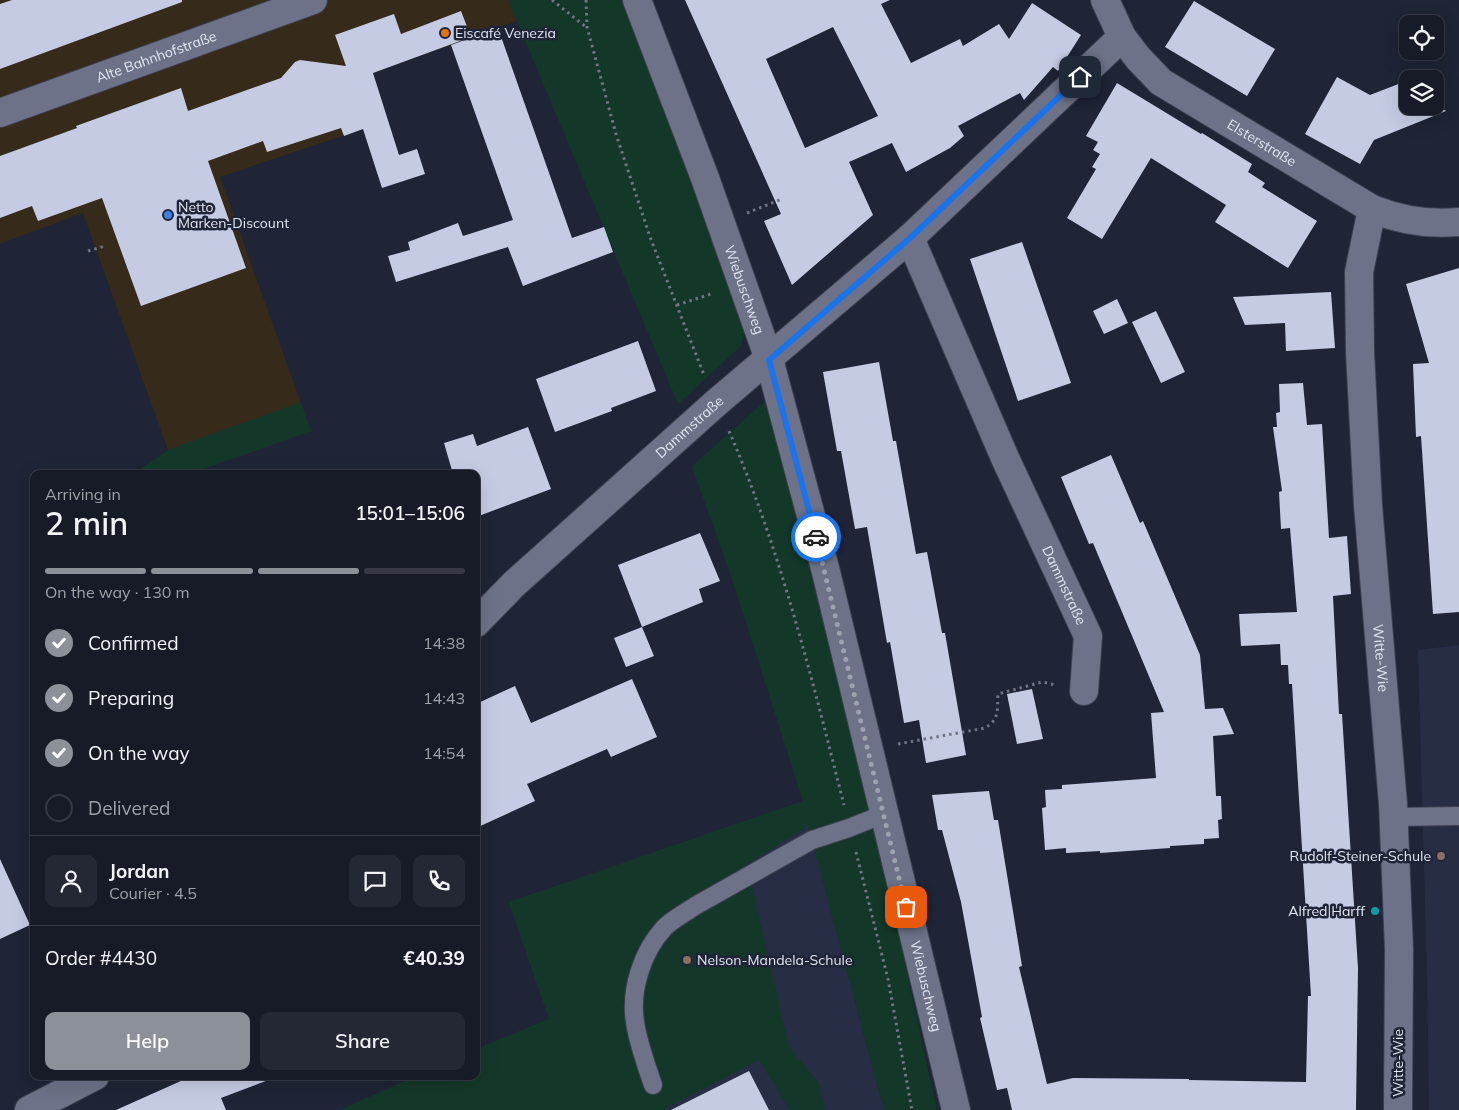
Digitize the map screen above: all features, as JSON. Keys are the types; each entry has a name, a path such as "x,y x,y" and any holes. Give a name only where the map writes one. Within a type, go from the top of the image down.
{"street":[{"name":"Alte Bahnhofstraße","path":"0,113 313,0"},
{"name":"Wiebuschweg","path":"637,0 721,223 769,360 826,572 956,1110"},
{"name":"Elsterstraße","path":"1105,0 1122,37 1138,58 1161,82 1372,209 1392,217 1418,221 1459,222"},
{"name":"Dammstraße","path":"480,619 514,584 716,404 910,238 1122,37"},
{"name":"Witte-Wie","path":"1372,209 1359,272 1360,352 1368,505 1394,817 1399,949 1398,1110"},
{"name":"Dammstraße","path":"910,238 1005,458 1088,636 1084,691"},
{"path":"29,1110 87,1080"}],"lane":[{"path":"653,1085 638,1041 633,1000 643,963 652,945 664,928 695,906 812,840 850,828 884,814"},
{"path":"1394,817 1459,816"}],"path":[{"path":"552,0 587,27"},
{"path":"586,0 587,27 616,134 650,237 755,497 777,561 814,688 888,979 912,1110"},
{"path":"721,223 782,199"},
{"path":"88,251 105,246"},
{"path":"677,305 742,283"},
{"path":"868,749 985,728 994,723 997,714 998,694 1025,688"}],"shaded area":[{"path":"0,0 508,0 517,21 348,82 363,129 220,177 311,431 201,470 139,470 168,450 83,213 0,244"},
{"name":"Rudolf-Steiner-Schule","path":"1459,645 1459,1110 1429,1110 1418,650"},
{"name":"Nelson-Mandela-Schule","path":"803,801 884,1110 340,1110 407,1080 480,1080 480,1047 549,1019 509,902"}],"green space":[{"path":"508,0 623,0 652,64 745,327 741,346 678,404"},
{"path":"765,401 860,758 937,1110 884,1110 808,826 665,916 676,925 716,902 752,886 789,1047 819,1083 825,1110 790,1110 759,1060 663,1110 340,1110 407,1080 480,1080 480,1047 549,1019 509,902 803,801 733,582 692,466"},
{"path":"301,402 311,431 201,470 139,470 168,450"}],"building":[{"path":"12,0 182,0 182,2 0,69 0,4"},
{"path":"685,0 890,0 881,4 911,63 960,39 963,46 999,24 1009,39 1032,3 1081,35 1058,71 1053,67 1024,100 1020,93 958,126 964,136 950,148 906,172 892,143 849,162 873,215 792,285 764,221 781,214","holes":["833,27 878,116 805,148 766,59"]},
{"path":"1194,1 1275,49 1247,96 1165,47"},
{"path":"461,11 471,37 373,73 399,155 417,149 425,174 382,188 363,129 344,136 341,128 267,152 263,141 208,161 246,268 141,306 102,198 38,221 32,206 0,218 0,156 181,88 188,111 281,78 295,62 300,60 346,66 335,35 394,14 401,34"},
{"path":"498,28 572,238 604,227 613,252 523,286 508,247 396,282 388,256 410,250 408,242 458,223 463,236 513,220 451,45"},
{"path":"1337,77 1370,95 1399,84 1399,115 1436,115 1374,140 1360,164 1305,134"},
{"path":"1117,83 1252,164 1248,172 1265,183 1262,187 1317,221 1288,268 1215,222 1226,205 1151,158 1102,239 1067,218 1096,169 1092,167 1100,154 1093,150 1098,142 1086,136"},
{"path":"1022,242 1071,383 1018,401 970,259"},
{"path":"1459,268 1459,612 1433,614 1421,436 1416,437 1413,364 1429,363 1406,284"},
{"path":"1331,292 1335,348 1286,351 1285,323 1245,325 1233,297"},
{"path":"1117,299 1128,323 1104,334 1093,311"},
{"path":"1156,311 1185,372 1161,383 1132,322"},
{"path":"638,341 656,391 611,408 612,411 555,432 536,379"},
{"path":"879,362 893,441 896,441 916,554 927,552 942,633 945,633 966,755 926,763 919,720 904,723 890,642 887,643 867,527 855,529 841,451 837,451 823,372"},
{"path":"1303,383 1307,425 1322,424 1329,538 1347,536 1351,594 1333,596 1339,714 1342,714 1358,968 1356,1110 1012,1110 1007,1088 997,1090 980,1018 982,1017 961,902 942,830 938,830 932,795 989,791 994,820 998,820 1022,966 1019,967 1047,1084 1073,1078 1306,1082 1308,996 1311,996 1292,684 1289,684 1288,665 1281,665 1280,644 1241,646 1239,614 1297,612 1290,528 1281,529 1279,492 1282,491 1273,427 1277,427 1276,413 1280,412 1279,384"},
{"path":"528,427 551,489 480,516 480,470 452,470 444,443 473,434 477,446"},
{"path":"1111,455 1140,523 1143,521 1200,655 1205,709 1223,708 1234,734 1213,736 1216,796 1221,796 1222,819 1218,820 1219,838 1204,839 1204,844 1170,846 1170,848 1100,853 1100,851 1066,853 1066,848 1045,850 1042,808 1046,807 1045,790 1062,789 1062,785 1156,778 1151,713 1164,712 1093,543 1089,544 1061,477"},
{"path":"700,533 720,581 699,589 703,602 642,627 618,565"},
{"path":"642,627 654,656 626,667 614,638"},
{"path":"632,679 657,737 611,757 607,749 527,784 535,801 480,826 480,702 515,686 531,723"},
{"path":"1032,689 1043,739 1017,744 1007,694"},
{"path":"0,859 30,925 0,939"},
{"path":"749,1071 769,1110 671,1110"},
{"path":"183,1080 268,1080 221,1098 226,1110 116,1110"}],"way so far":[{"path":"816,537 906,907"}],"place":[{"name":"Eiscafé Venezia","path":"445,33"},
{"name":"Netto Marken-Discount","path":"168,215"},
{"name":"Rudolf-Steiner-Schule","path":"1441,856"},
{"name":"Alfred Harff","path":"1375,911"},
{"name":"Nelson-Mandela-Schule","path":"687,960"}],"route":[{"path":"816,537 769,360 910,238 1080,77"}]}
